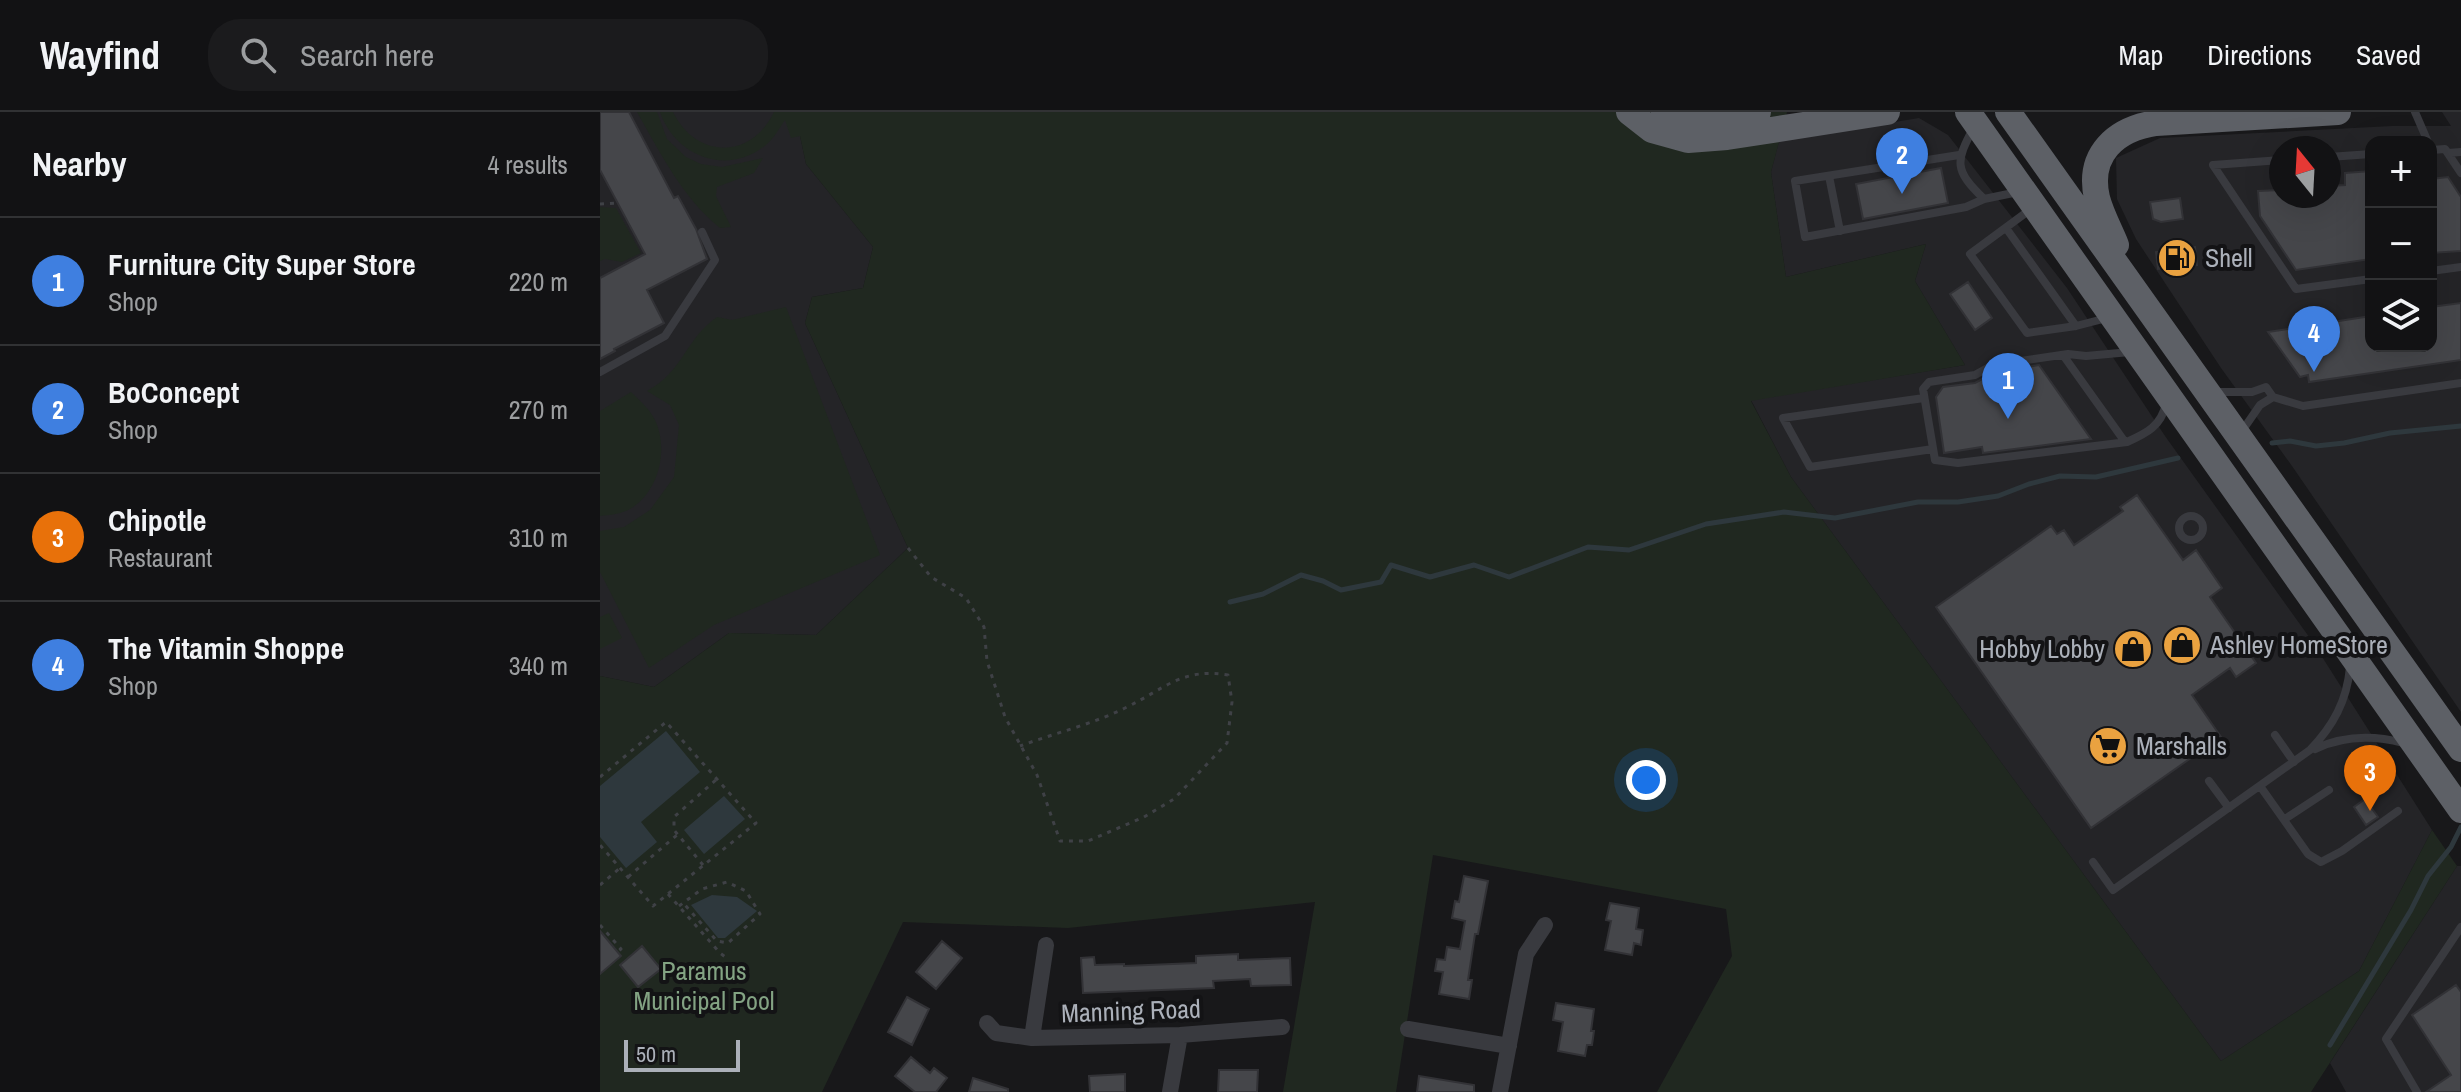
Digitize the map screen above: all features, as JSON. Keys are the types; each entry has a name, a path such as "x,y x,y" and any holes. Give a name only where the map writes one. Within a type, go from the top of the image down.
{"highway":[{"path":"1629,112 1652,130 1676,138 1711,139 1761,122"},
{"path":"1664,112 1683,119 1761,122 1887,112"},
{"path":"2008,112 2461,749"},
{"path":"2138,296 2095,187 2100,159 2118,135 2135,127 2156,123 2338,112"},
{"path":"1971,116 2459,807"}],"street":[{"path":"1500,1092 1526,954 1545,925"},
{"path":"1032,1038 1046,945"},
{"name":"Manning Road","path":"987,1023 996,1033 1032,1038 1180,1035 1282,1027"},
{"path":"1408,1029 1509,1046"},
{"path":"1170,1092 1180,1035"}],"lane":[{"path":"2415,112 2425,136"},
{"path":"1971,116 1959,155 1961,170 1984,199"},
{"path":"2437,149 2445,149 2461,173"},
{"path":"2448,153 2461,152"},
{"path":"2341,156 2365,154"},
{"path":"1959,155 1795,181 1805,237 1966,207 1984,199 2029,199"},
{"path":"2269,161 2213,165 2296,289 2365,280"},
{"path":"1829,176 1840,231"},
{"path":"2029,199 2006,228 1970,254 2027,333 2076,326 2112,316"},
{"path":"2006,228 2076,326"},
{"path":"600,372 665,336 715,260 702,232"},
{"path":"2437,270 2461,267"},
{"path":"2137,352 2063,355 1993,365 1975,375 1929,382 1923,389 1935,460 1958,463 2125,442 2151,431 2160,421 2166,408 2167,395"},
{"path":"2063,355 2125,442"},
{"path":"2209,392 2252,392 2266,387 2273,397 2303,406 2461,383"},
{"path":"2239,435 2260,405 2273,397"},
{"path":"1924,398 1783,418 1810,467 1933,449"},
{"path":"2304,755 2327,731 2344,702 2350,666 2346,649"},
{"path":"2275,735 2294,762"},
{"path":"2093,862 2113,890 2304,755 2325,744 2353,738 2393,740 2418,746"},
{"path":"2209,781 2229,808"},
{"path":"2260,786 2308,854 2321,862 2342,851 2398,811"},
{"path":"2285,819 2329,790"},
{"path":"2417,1092 2386,1039 2461,928"}],"path":[{"path":"600,204 617,203"},
{"path":"908,548 931,577 966,598 984,627 987,661 1005,717 1020,746 1037,775 1060,841 1088,841 1144,817 1174,799 1227,743 1232,702 1228,675 1213,672 1175,679 1125,709 1020,746"},
{"path":"600,777 666,722 756,823 653,906 600,845"},
{"path":"703,865 674,830 674,817 717,779"},
{"path":"628,877 678,834"},
{"path":"600,885 620,868"},
{"path":"679,906 702,889 727,882 746,891 760,914 728,943 717,941 684,904"},
{"path":"668,894 728,959"},
{"path":"600,925 621,949 617,952"}],"shaded area":[{"path":"600,112 795,112 806,164 873,247 863,288 812,297 805,323 908,548 816,635 729,633 654,687 600,676"},
{"path":"2442,112 2461,112 2461,712 2221,368 2136,239 2117,199 2116,158 2160,138 2392,126 2451,126"},
{"path":"1919,118 1948,135 2067,288 2165,436 2312,641 2432,830 2359,971 2221,1061 1791,477 1751,400 1965,365 1915,281 1926,244 1786,277 1771,172 1779,141"},
{"path":"666,731 700,772 641,822 657,842 626,868 600,837 600,786"},
{"path":"724,796 745,819 704,854 684,830"},
{"path":"2457,866 2461,866 2461,1092 2346,1092 2330,1063"},
{"path":"712,895 737,897 757,911 725,938 718,938 691,905"}],"green space":[{"path":"637,112 657,112 667,139 686,157 701,164 722,167 763,158 754,173 717,187 716,196 731,227 720,228 694,203 673,174"},
{"name":"Paramus Municipal Pool","path":"660,112 673,112 695,139 724,148 752,139 774,112 1787,112 1771,172 1786,277 1926,244 1915,281 1965,365 1751,401 1791,477 2221,1061 2359,971 2432,830 2457,866 2311,1092 1657,1092 1732,956 1726,909 1433,855 1396,1092 1283,1092 1315,902 1068,928 903,922 822,1092 600,1092 600,676 654,687 729,633 816,635 908,548 805,323 812,297 863,288 873,247 806,164 800,136 791,138 785,120 769,142 751,155 735,160 719,160 704,157 677,140"},
{"path":"600,207 616,208 641,253 622,262 600,261"},
{"path":"786,307 880,555 714,625 649,668 600,572 600,531 624,527 650,510 674,477 679,425 670,405 647,391 669,374 698,335 717,317 732,320"},
{"path":"631,392 650,412 659,431 659,469 648,492 630,509 600,516 600,411"},
{"path":"609,613 622,638 600,649 600,617"}],"building":[{"path":"600,112 629,112 674,198 678,196 696,229 707,259 647,290 664,323 600,359 600,278 645,254 600,170"},
{"path":"1941,168 1948,203 1863,219 1856,184"},
{"path":"2365,171 2365,260 2296,270 2260,216 2258,191 2269,191 2269,208 2341,208 2341,185 2345,185 2345,173"},
{"path":"2448,177 2461,197 2461,251 2437,253 2437,178"},
{"path":"2180,198 2183,219 2161,222 2153,219 2150,202"},
{"name":"Shell","path":"2195,247 2197,265 2158,269 2156,252"},
{"path":"1968,282 1992,318 1975,330 1950,294"},
{"path":"2461,303 2461,360 2309,382 2308,375 2300,377 2268,332 2365,317 2365,352 2437,352 2437,306"},
{"path":"2039,365 2091,439 1983,453 1982,447 1944,453 1936,397 1943,387 1975,383 1995,372"},
{"path":"2137,495 2183,560 2196,550 2222,588 2210,597 2256,663 2236,677 2230,668 2192,695 2221,737 2091,828 1936,607 2051,526 2057,534 2064,530 2074,545 2123,511 2120,507"},
{"path":"2365,799 2378,817 2366,825 2354,807"},
{"path":"1464,876 1488,881 1478,934 1475,934 1468,980 1472,980 1469,999 1439,994 1443,972 1435,971 1437,959 1445,960 1447,947 1460,949 1465,921 1452,918"},
{"path":"1610,903 1639,908 1636,929 1643,930 1641,945 1634,943 1632,955 1605,950 1611,921 1606,920"},
{"path":"600,931 621,956 600,974"},
{"path":"942,941 962,958 936,989 916,972"},
{"path":"642,946 661,969 638,987 620,965"},
{"path":"1238,954 1238,960 1290,958 1291,985 1251,986 1250,979 1213,981 1214,988 1083,993 1081,958 1094,957 1095,965 1124,966 1196,963 1196,956"},
{"path":"2456,985 2461,992 2461,1092 2426,1092 2451,1075 2412,1015"},
{"path":"907,997 929,1009 912,1045 888,1032"},
{"path":"1556,1003 1594,1009 1592,1045 1587,1045 1585,1056 1558,1051 1563,1022 1553,1020"},
{"path":"911,1057 930,1073 934,1068 947,1078 936,1092 915,1092 895,1076"},
{"path":"1219,1070 1258,1070 1257,1092 1218,1092"},
{"path":"1125,1074 1125,1092 1090,1092 1089,1076"},
{"path":"1419,1076 1474,1085 1474,1092 1417,1092"},
{"path":"973,1078 1008,1089 1008,1092 969,1092"}],"waterway":[{"path":"2272,443 2290,441 2316,446 2390,433 2461,426"},
{"path":"1230,602 1263,594 1301,575 1341,590 1381,582 1391,565 1430,577 1474,565 1509,577 1588,547 1629,550 1706,524 1784,512 1835,518 1918,502 1958,502 1998,496 2060,476 2096,477 2178,458"},
{"path":"2330,1045 2428,876 2451,847 2461,827"}],"place":[{"name":"BoConcept","path":"1902,194"},
{"name":"Shell","path":"2177,258"},
{"name":"The Vitamin Shoppe","path":"2314,372"},
{"name":"Furniture City Super Store","path":"2008,419"},
{"name":"Ashley HomeStore","path":"2182,645"},
{"name":"Hobby Lobby","path":"2133,649"},
{"name":"Marshalls","path":"2108,746"},
{"name":"Chipotle","path":"2370,811"}]}
